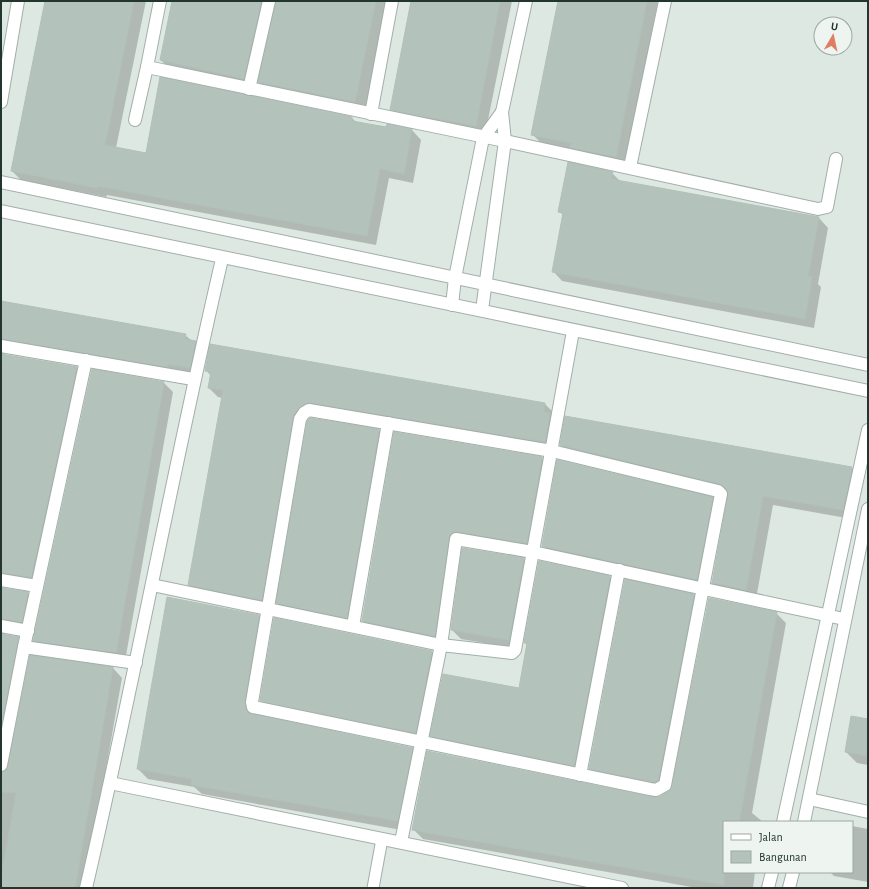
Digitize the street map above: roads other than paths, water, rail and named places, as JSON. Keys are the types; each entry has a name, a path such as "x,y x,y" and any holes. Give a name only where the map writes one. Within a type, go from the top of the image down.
{"street":[{"path":"1,102 18,1"},
{"path":"135,120 160,1"},
{"path":"250,89 269,1"},
{"path":"370,114 392,1"},
{"path":"482,310 505,141 502,112 526,1"},
{"path":"630,167 665,1"},
{"path":"147,67 483,138 505,141 630,167 818,208 827,207 836,159"},
{"path":"452,305 455,278 483,138 502,112"},
{"path":"1,182 868,366"},
{"path":"1,211 222,259 482,310 573,331 868,391"},
{"path":"86,888 136,663 194,379 222,259"},
{"path":"152,585 441,645 506,653 515,650 573,331"},
{"path":"1,346 194,379"},
{"path":"1,765 24,647 86,360"},
{"path":"309,410 320,410 388,423 552,451 718,491 721,494 665,785 656,790 650,789 255,708 252,702 300,419 304,413 309,410"},
{"path":"353,626 388,423"},
{"path":"783,821 868,430"},
{"path":"804,821 844,620 868,509"},
{"path":"401,842 441,645 456,539 533,552 844,620"},
{"path":"580,775 619,570"},
{"path":"1,580 37,586"},
{"path":"1,626 28,630"},
{"path":"24,647 136,663"},
{"path":"110,783 622,888"},
{"path":"809,799 868,812"},
{"path":"768,888 772,873"},
{"path":"789,888 792,873"}],"lane":[{"path":"373,888 382,839"}]}
